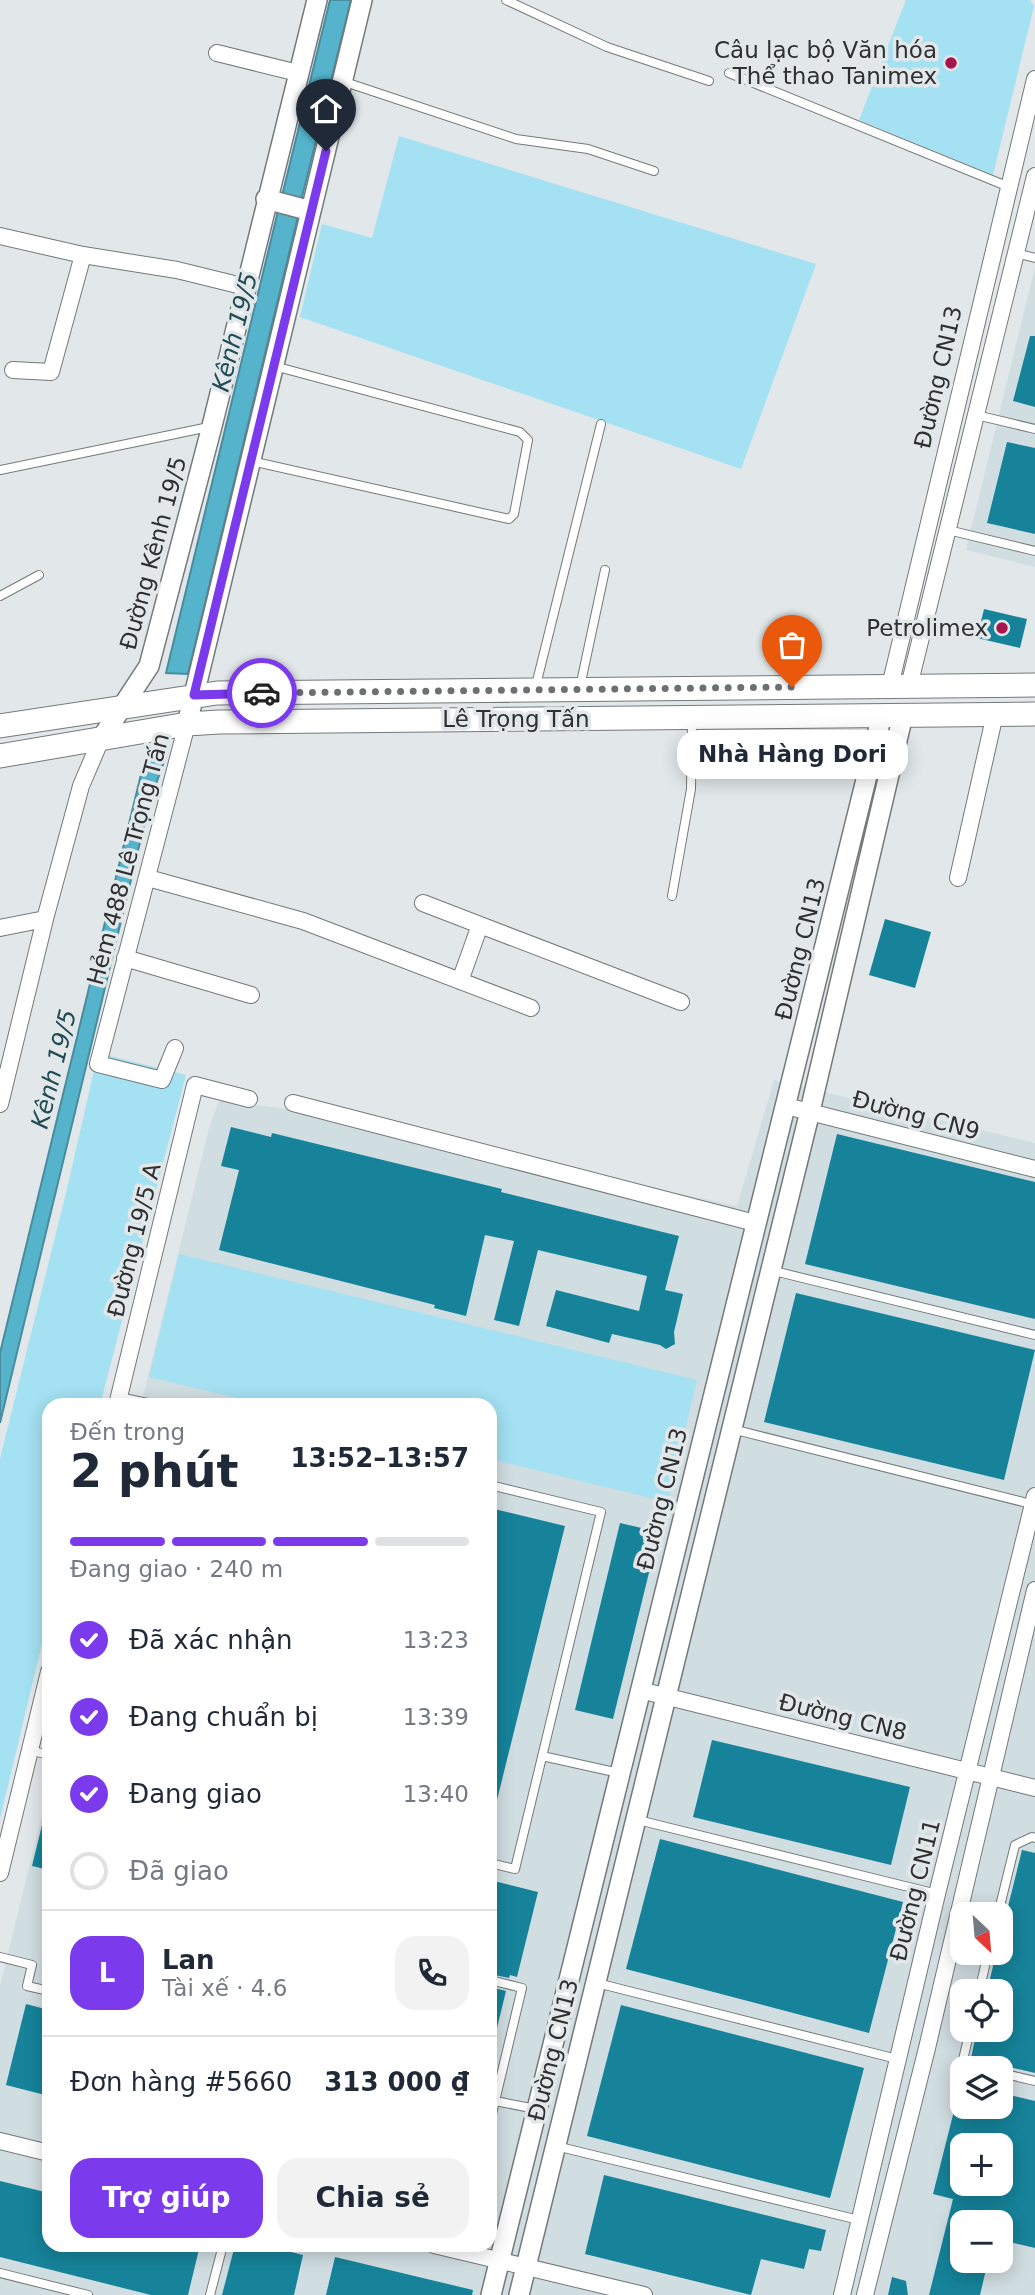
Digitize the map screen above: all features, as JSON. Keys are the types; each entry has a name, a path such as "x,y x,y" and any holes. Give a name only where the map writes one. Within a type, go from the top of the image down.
{"main road":[{"name":"Lê Trọng Tấn","path":"0,726 194,695 1035,685"},
{"path":"893,715 900,686"},
{"name":"Lê Trọng Tấn","path":"0,756 187,724 219,722 1035,714"}],"street":[{"name":"Đường Kênh 19/5","path":"0,1104 81,786 101,739 149,666 246,287 273,200 298,73 317,0"},
{"path":"187,724 273,366 305,209 362,0"},
{"path":"217,53 298,73"},
{"name":"Đường CN13","path":"900,686 960,391 1035,79"},
{"name":"Đường CN13","path":"900,686 948,530 1035,176"},
{"path":"273,200 305,209"},
{"path":"0,236 83,255 158,266 246,287"},
{"path":"13,370 51,372 83,255"},
{"path":"960,391 981,396"},
{"path":"958,878 995,714"},
{"name":"Đường CN13","path":"491,2295 755,1223 805,1029 893,715"},
{"name":"Đường CN13","path":"519,2295 810,1111 893,715"},
{"name":"Hẻm 488 Lê Trọng Tấn","path":"175,1048 162,1080 98,1064 187,724"},
{"path":"148,878 303,921 531,1008"},
{"path":"423,903 681,1002"},
{"path":"0,928 45,919"},
{"path":"460,981 480,925"},
{"path":"125,958 251,995"},
{"path":"805,1029 828,1032"},
{"name":"Đường 19/5 A","path":"119,1398 195,1085 249,1099"},
{"path":"293,1102 755,1223"},
{"name":"Đường CN9","path":"786,1106 1035,1170"},
{"path":"745,1264 770,1270"},
{"name":"Đường CN11","path":"842,2295 1034,1502"},
{"name":"Đường CN11","path":"966,1902 1034,1595"},
{"name":"Đường CN8","path":"640,1690 1035,1788"},
{"path":"0,1873 42,1699"},
{"name":"Đường CN11","path":"865,2295 951,1965"},
{"path":"0,2141 42,2151"},
{"path":"464,2252 644,2295"}],"lane":[{"path":"506,0 607,47 709,81"},
{"path":"729,73 1009,187"},
{"path":"342,81 516,139 588,149 654,171"},
{"path":"1016,253 1035,258"},
{"path":"250,461 509,519 514,514 528,440 520,432 273,366"},
{"path":"976,415 1035,429"},
{"path":"535,689 601,424"},
{"path":"0,470 212,426"},
{"path":"948,530 1035,551"},
{"path":"580,690 605,570"},
{"path":"0,596 39,575"},
{"path":"673,896 691,789 692,718"},
{"path":"770,1270 1035,1335"},
{"path":"732,1429 1034,1502"},
{"path":"497,1487 601,1512 515,1869 497,1865"},
{"path":"29,1750 42,1753"},
{"path":"542,1756 619,1773"},
{"path":"635,1819 937,1894"},
{"path":"1001,1902 1015,1845 1035,1838"},
{"path":"0,1957 32,1965 27,1986 42,1989"},
{"path":"497,1982 522,1988 497,2093"},
{"path":"594,1982 897,2059"},
{"path":"1013,2076 1035,2081"},
{"path":"497,2101 536,2109"},
{"path":"555,2145 859,2220"},
{"path":"211,2295 221,2252"},
{"path":"0,2273 88,2295"}],"shaded area":[{"path":"330,0 351,0 301,201 282,196"},
{"name":"Câu lạc bộ Văn hóa Thể thao Tanimex","path":"906,0 1030,0 1034,6 993,175 859,120"},
{"path":"399,136 816,264 741,469 300,317 322,224 372,238"},
{"path":"279,207 299,212 188,674 166,673"},
{"path":"1035,267 1035,567 966,550"},
{"path":"167,753 150,801 0,1423 0,1353 146,754"},
{"path":"98,1053 186,1075 102,1398 42,1398 42,1643 0,1819 0,1459"},
{"path":"774,1080 1035,1143 1035,2295 0,2295 0,1986 42,1815 42,2252 497,2252 497,1398 143,1398 209,1128 219,1101 280,1108 737,1206"},
{"path":"179,1254 697,1380 667,1502 497,1461 497,1398 238,1398 149,1377"}],"building":[{"path":"1030,336 1035,336 1035,407 1013,401"},
{"path":"1007,442 1035,448 1035,534 987,523"},
{"name":"Petrolimex","path":"984,609 1027,619 1020,648 977,638"},
{"path":"885,919 931,932 915,988 869,975"},
{"path":"231,1127 271,1137 272,1133 502,1189 501,1192 679,1236 665,1290 683,1294 674,1332 675,1344 666,1349 660,1345 612,1334 609,1343 546,1326 556,1290 639,1311 647,1276 538,1250 519,1326 494,1320 514,1241 485,1235 466,1316 434,1308 435,1305 219,1250 239,1170 221,1166"},
{"path":"837,1134 1035,1182 1035,1319 805,1264"},
{"path":"796,1293 1035,1350 1004,1480 764,1422"},
{"path":"497,1510 565,1526 497,1800"},
{"path":"620,1523 659,1532 613,1719 575,1710"},
{"path":"712,1740 910,1787 891,1865 693,1817"},
{"path":"42,1825 42,1868 32,1866"},
{"path":"660,1839 903,1902 869,2033 626,1969"},
{"path":"1022,1850 1035,1853 1035,2073 1013,2068 1013,2056 971,2056 974,2042 1013,2042 1013,1979 990,1979 993,1965 1013,1965 1013,1902 1009,1902"},
{"path":"497,1882 538,1892 517,1977 510,1975 509,1978 497,1975"},
{"path":"497,1989 506,1991 497,2028"},
{"path":"26,2004 42,2008 42,2094 6,2085"},
{"path":"621,2005 864,2068 830,2198 587,2136"},
{"path":"1013,2096 1035,2101 1035,2248 1013,2243 1013,2210 950,2210 953,2199 933,2194 952,2119 1013,2119"},
{"path":"604,2175 826,2230 821,2251 809,2249 804,2269 761,2259 751,2295 585,2254"},
{"path":"0,2181 42,2191 42,2252 198,2252 188,2295 151,2295 0,2257"},
{"path":"950,2211 950,2273 985,2273 980,2295 929,2295"},
{"path":"233,2252 291,2252 303,2255 294,2295 222,2295"},
{"path":"335,2257 473,2290 472,2295 326,2295"},
{"path":"892,2277 906,2281 908,2295 888,2295"}],"way so far":[{"path":"262,693 792,687"}],"place":[{"name":"Câu lạc bộ Văn hóa Thể thao Tanimex","path":"951,63"},
{"name":"Petrolimex","path":"1002,628"},
{"name":"Nhà Hàng Dori","path":"792,687"}],"route":[{"path":"262,693 194,695 326,151"}],"water label":[{"name":"Kênh 19/5","path":"235,332"},
{"name":"Kênh 19/5","path":"54,1069"}]}
